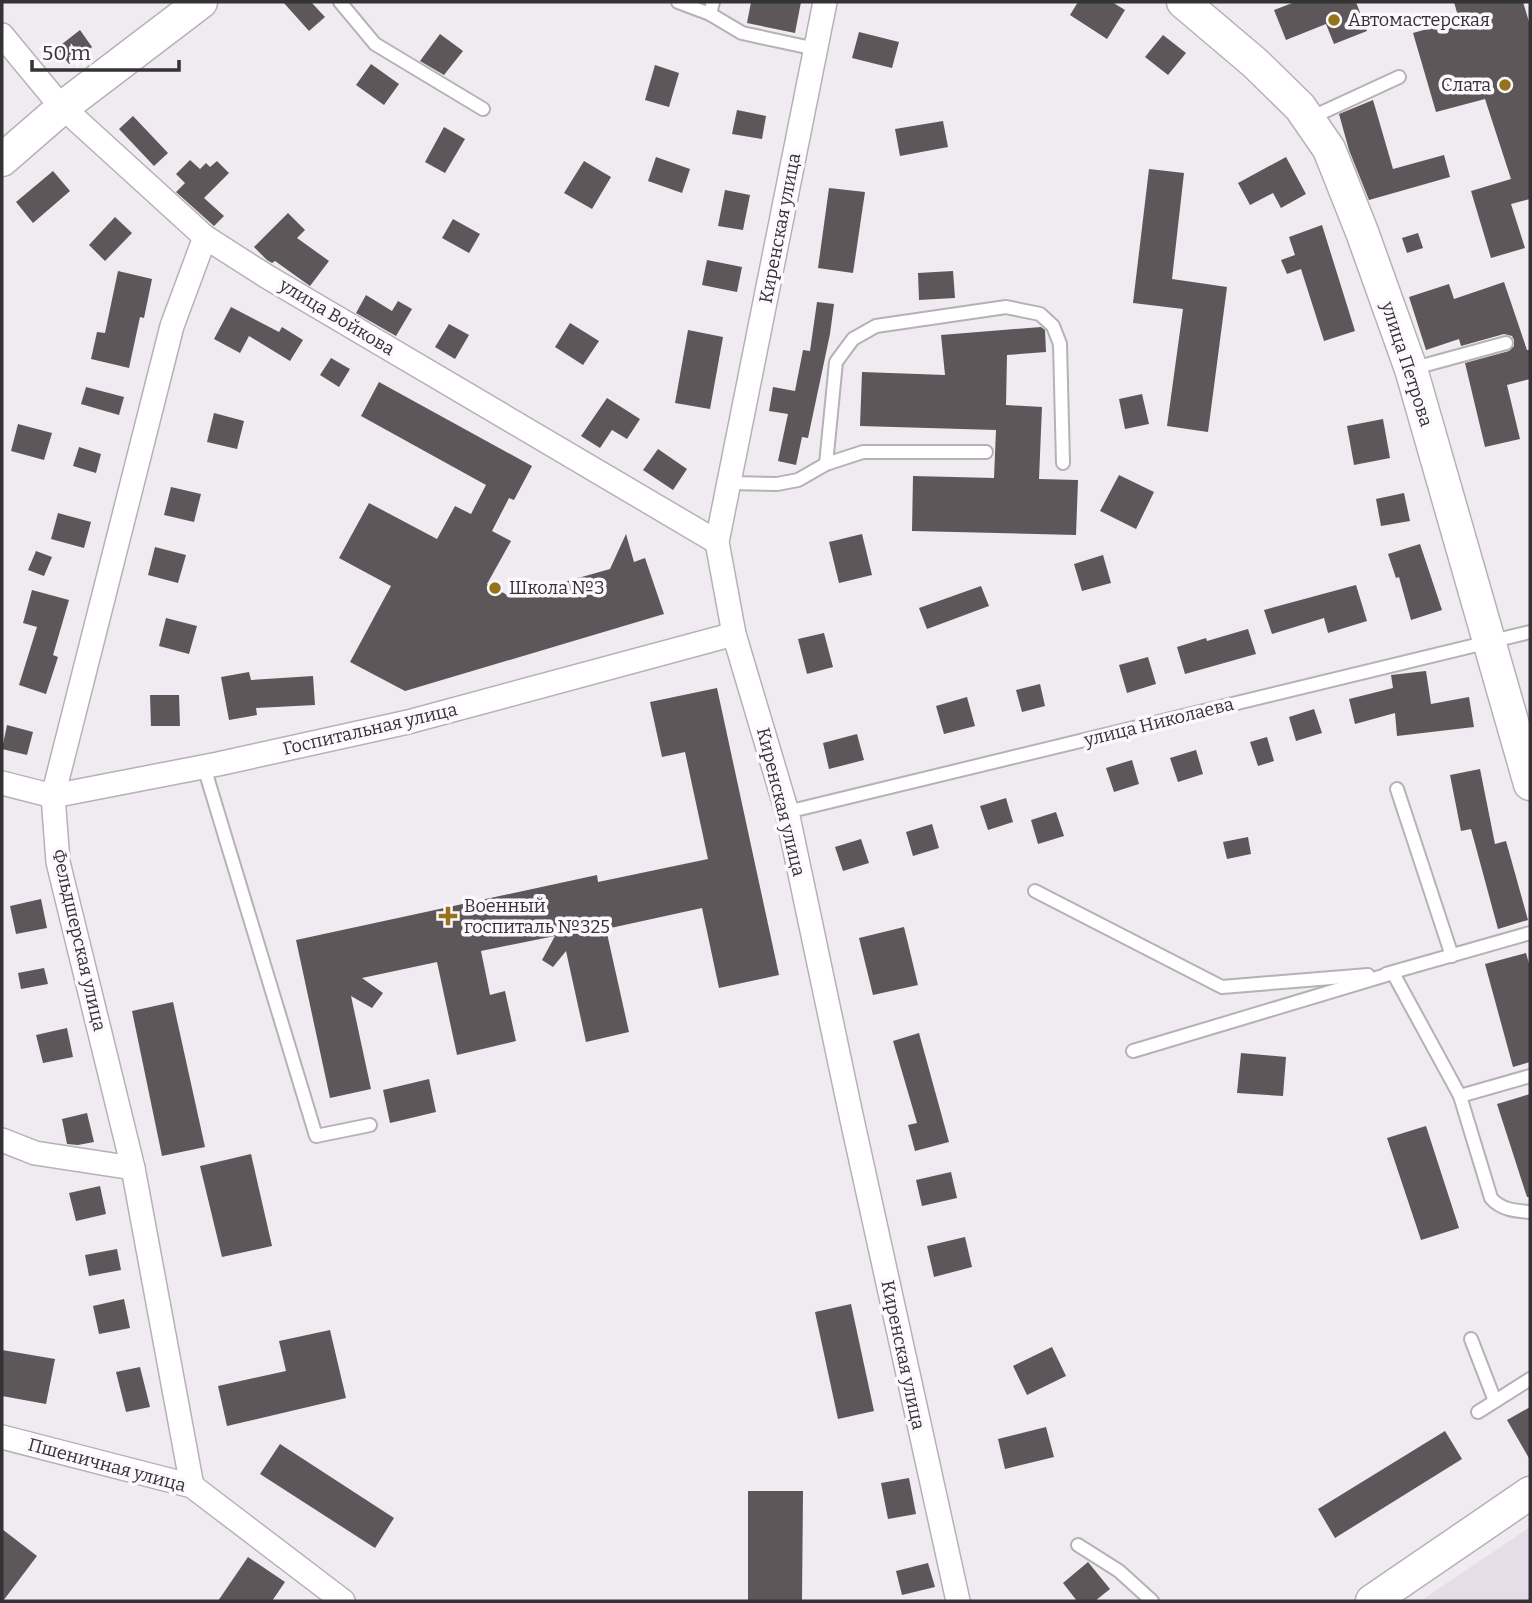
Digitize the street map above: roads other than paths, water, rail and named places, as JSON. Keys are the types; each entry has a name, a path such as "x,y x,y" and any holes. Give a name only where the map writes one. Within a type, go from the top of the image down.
{"street":[{"path":"2,160 63,107 201,2"},
{"name":"Киренская улица","path":"825,2 717,542 734,634 787,812 850,1115 958,1601"},
{"name":"улица Петрова","path":"1183,2 1255,62 1300,107 1329,149 1411,369 1530,784"},
{"name":"улица Войкова","path":"2,35 63,107 205,237 717,542"},
{"name":"Фельдшерская улица","path":"192,1486 132,1168 58,862 53,796 172,327 205,237"},
{"name":"Госпитальная улица","path":"2,783 53,796 204,767 408,722 734,634"},
{"path":"2,1140 35,1153 132,1168"},
{"name":"Пшеничная улица","path":"2,1437 192,1486 343,1601"},
{"path":"1372,1601 1530,1493"}],"lane":[{"path":"340,2 375,44 482,110"},
{"path":"678,2 711,8 742,33 816,49"},
{"path":"1307,119 1399,77"},
{"path":"826,464 836,362 853,339 876,326 1006,307 1040,314 1054,326 1060,344 1063,463"},
{"path":"1411,369 1506,343"},
{"path":"729,483 777,484 798,480 826,464 863,453 986,452"},
{"name":"улица Николаева","path":"787,812 1530,632"},
{"path":"204,767 316,1136 370,1125"},
{"path":"1397,789 1452,956"},
{"path":"1035,891 1222,987 1393,973"},
{"path":"1133,1051 1530,933"},
{"path":"1393,973 1460,1096 1491,1198 1497,1205 1530,1212"},
{"path":"1460,1096 1530,1076"},
{"path":"1471,1339 1495,1401"},
{"path":"1478,1412 1530,1379"},
{"path":"1078,1545 1119,1570 1152,1601"}],"place":[{"name":"Автомастерская","path":"1334,20"},
{"name":"Слата","path":"1505,85"},
{"name":"Школа №3","path":"495,588"},
{"name":"Военный госпиталь №325","path":"448,916"}]}
